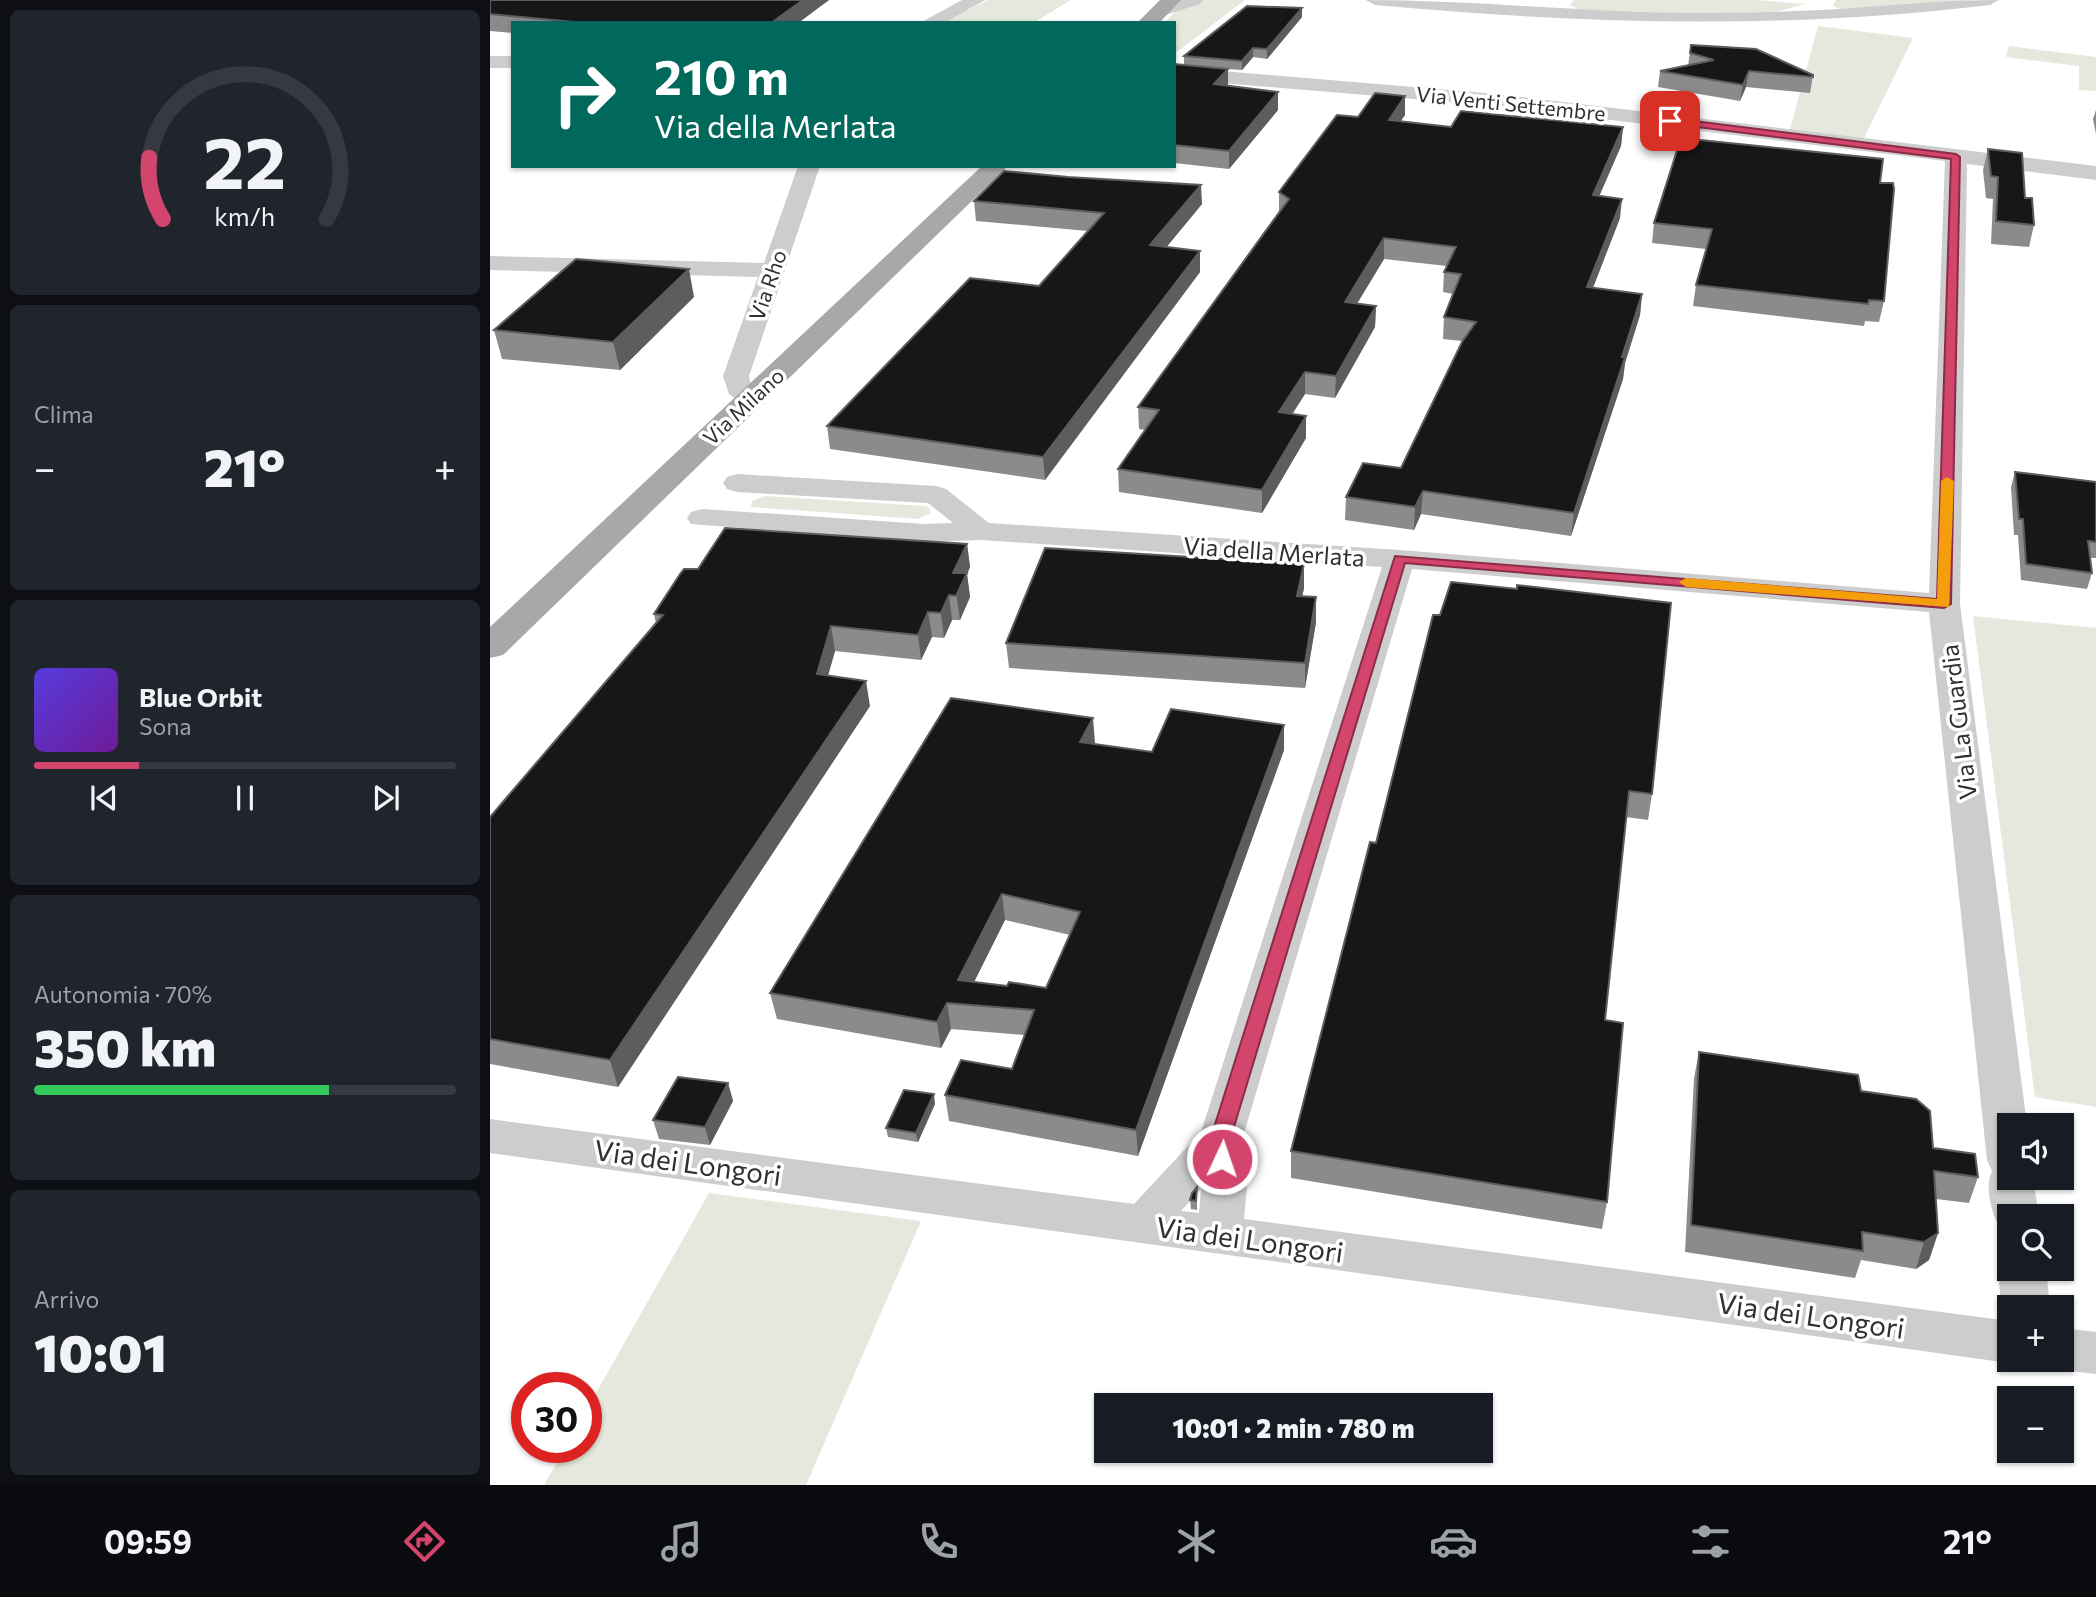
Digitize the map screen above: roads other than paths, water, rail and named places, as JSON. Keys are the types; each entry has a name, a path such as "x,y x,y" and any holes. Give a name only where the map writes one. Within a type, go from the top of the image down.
{"main road":[{"name":"Via Milano","path":"490,647 994,168"}],"street":[{"path":"933,21 976,0"},
{"path":"1159,12 1194,0"},
{"path":"1375,0 1559,8 1665,18 1802,16 1990,0"},
{"path":"490,62 511,62"},
{"name":"Via Venti Settembre","path":"1176,73 1497,100 2096,173"},
{"name":"Via La Guardia","path":"1956,157 1944,604 2004,1113"},
{"name":"Via Rho","path":"752,398 738,388 736,376 807,168"},
{"path":"490,263 771,270"},
{"path":"737,483 936,495 981,531"},
{"name":"Via della Merlata","path":"702,518 925,533 981,531 1400,559 1944,604"},
{"path":"1220,1235 1225,1178 1220,1140 1400,559"},
{"name":"Via dei Longori","path":"490,1136 1997,1340"},
{"path":"1145,1224 1164,1199 1220,1140"},
{"path":"2074,1350 2096,1353"}]}
